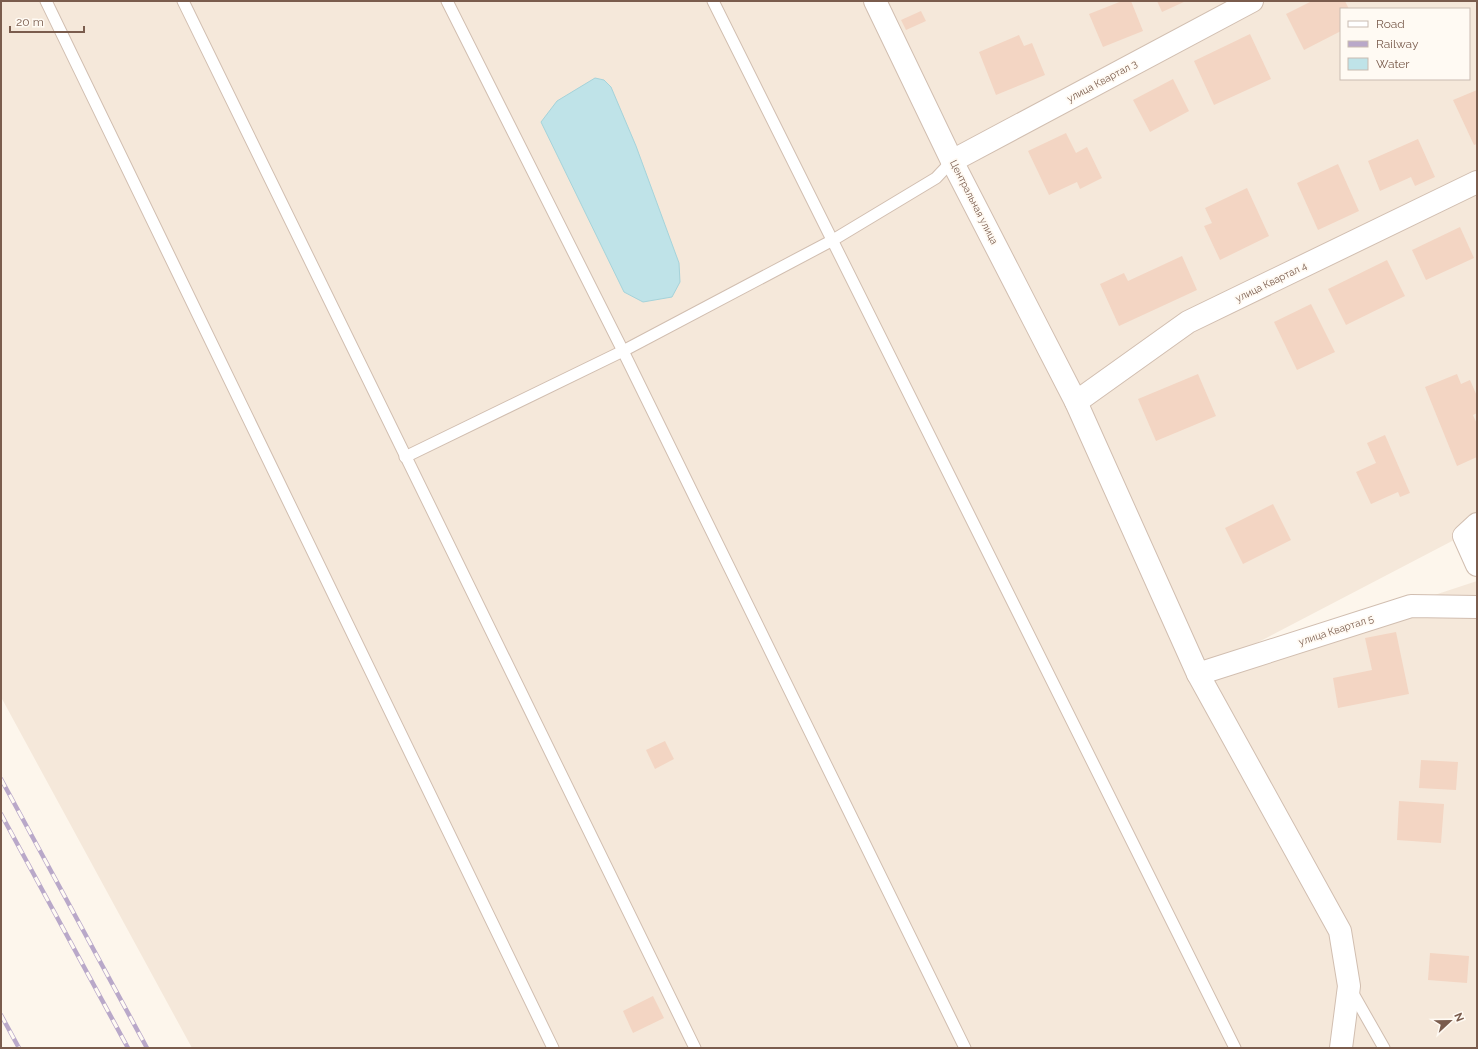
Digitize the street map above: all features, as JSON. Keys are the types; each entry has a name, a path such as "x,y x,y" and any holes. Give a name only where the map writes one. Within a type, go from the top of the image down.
{"street":[{"name":"Центральная улица","path":"875,1 952,161 1076,402 1198,674 1340,930 1349,986 1341,1048"},
{"name":"улица Квартал 3","path":"952,161 1252,1"},
{"name":"улица Квартал 4","path":"1076,402 1188,322 1477,182"},
{"path":"1477,524 1464,536 1477,565"},
{"name":"улица Квартал 5","path":"1198,674 1411,606 1477,607"}],"lane":[{"path":"46,1 553,1048"},
{"path":"183,1 404,457 694,1048"},
{"path":"447,1 623,351 965,1048"},
{"path":"713,1 1234,1048"},
{"path":"404,457 623,351 833,240 936,178 952,161"},
{"path":"1349,986 1384,1048"}],"shaded area":[{"path":"1,1 1477,1 1477,528 1201,672 1477,581 1477,1048 192,1048 1,697"}],"water":[{"path":"595,78 604,80 611,87 636,146 679,263 680,282 672,297 643,302 624,292 541,122 557,101"}],"building":[{"path":"1122,1 1131,1 1143,31 1103,47 1089,14"},
{"path":"1157,1 1186,1 1162,12"},
{"path":"1312,1 1345,1 1348,8 1340,8 1340,32 1304,50 1286,14"},
{"path":"921,11 926,21 906,30 901,20"},
{"path":"1250,34 1271,79 1214,105 1194,61"},
{"path":"1019,35 1024,46 1032,43 1045,75 996,95 979,52"},
{"path":"1173,79 1189,111 1150,132 1133,100"},
{"path":"1477,90 1477,144 1474,145 1453,100"},
{"path":"1066,133 1076,153 1087,147 1102,178 1080,189 1077,182 1049,195 1028,151"},
{"path":"1418,139 1435,177 1415,186 1411,177 1380,191 1368,161"},
{"path":"1338,164 1359,211 1318,230 1297,183"},
{"path":"1247,188 1269,236 1220,260 1204,226 1212,223 1205,208"},
{"path":"1460,227 1474,258 1426,280 1412,250"},
{"path":"1182,256 1197,290 1119,326 1100,284 1124,273 1128,281"},
{"path":"1387,260 1405,296 1346,325 1328,289"},
{"path":"1311,304 1335,352 1297,370 1274,322"},
{"path":"1198,374 1216,416 1156,441 1138,399"},
{"path":"1457,374 1461,384 1470,380 1477,396 1477,413 1473,415 1477,424 1477,457 1457,466 1425,387"},
{"path":"1385,435 1410,493 1400,497 1398,492 1371,504 1356,472 1376,463 1367,443"},
{"path":"1273,504 1291,540 1243,564 1225,528"},
{"path":"1396,632 1409,694 1338,708 1333,678 1372,670 1365,638"},
{"path":"665,741 674,759 655,769 646,750"},
{"path":"1421,760 1458,762 1456,790 1419,788"},
{"path":"1399,801 1444,804 1441,843 1397,840"},
{"path":"1430,953 1469,956 1467,983 1428,980"},
{"path":"653,996 664,1018 633,1033 623,1011"}],"railway":[{"path":"1,779 147,1048"},
{"path":"1,814 128,1048"},
{"path":"1,1015 19,1048"}]}
